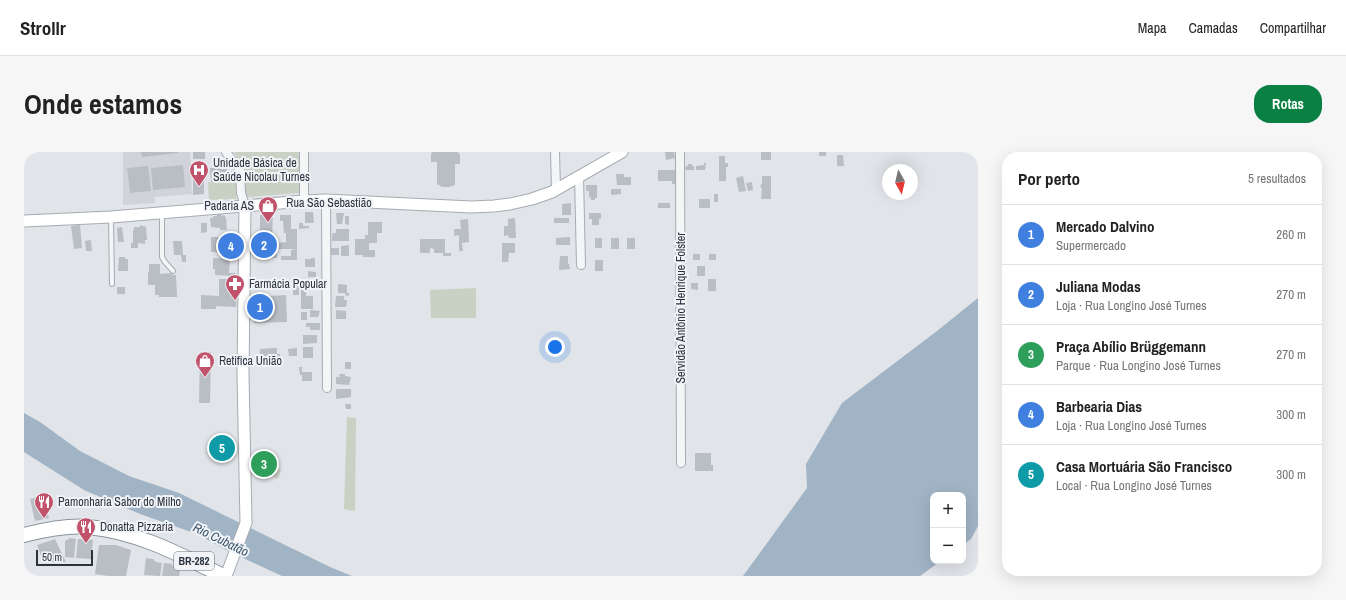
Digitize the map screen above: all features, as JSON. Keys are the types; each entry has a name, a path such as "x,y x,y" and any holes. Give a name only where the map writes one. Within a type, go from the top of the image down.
{"highway":[{"name":"BR-282","path":"24,535 69,528 87,527 108,530 164,548 224,576"}],"main road":[{"name":"Rua São Sebastião","path":"24,221 111,217 304,200 485,207 506,205 524,201 556,189 622,152"},
{"path":"224,576 231,563 246,523 243,374 245,206"}],"street":[{"path":"226,152 240,170 241,194 245,206"},
{"path":"304,152 304,200"},
{"path":"556,152 556,189"},
{"name":"Servidão Antônio Henrique Folster","path":"680,152 681,463"},
{"path":"579,176 581,265"},
{"path":"326,200 327,388"}],"lane":[{"path":"162,212 162,257 173,271"},
{"path":"111,217 112,284"}],"shaded area":[{"path":"123,152 190,152 192,194 155,197 155,203 123,205"}],"green space":[{"path":"234,152 300,152 300,193 248,197 244,196 242,165"},
{"path":"236,170 236,199 209,200 208,182 229,182 228,171"},
{"path":"476,288 476,318 431,318 430,290"},
{"path":"347,417 356,418 355,511 344,509"},
{"path":"258,459 281,470 278,479 258,470"}],"water":[{"path":"978,298 978,526 971,539 966,543 966,492 930,492 930,564 937,564 920,576 743,576 807,488 806,464 842,403"},
{"name":"Rio Cubatão","path":"24,413 40,422 80,451 129,476 179,493 330,567 352,576 282,576 226,550 197,534 140,514 84,490 24,452"}],"building":[{"path":"141,152 178,152 178,153 142,157"},
{"path":"193,152 205,152 205,159 193,159"},
{"path":"432,152 458,152 460,155 460,164 455,164 455,185 442,187 437,184 437,162 431,162"},
{"path":"665,152 674,152 675,158 666,160"},
{"path":"761,152 771,152 771,160 761,160"},
{"path":"819,152 826,152 826,156 819,156"},
{"path":"837,155 843,155 844,166 837,166"},
{"path":"719,156 725,156 725,163 728,163 728,167 726,167 726,181 719,181"},
{"path":"218,161 225,161 229,182 211,182 210,168 218,168"},
{"path":"193,162 205,163 205,174 193,173"},
{"path":"704,163 706,163 705,170 696,170 696,166 704,165"},
{"path":"688,164 692,164 692,166 694,166 694,170 685,170"},
{"path":"183,165 185,187 153,190 151,168"},
{"path":"148,166 151,191 130,193 127,168"},
{"path":"658,170 677,170 677,184 672,184 672,181 658,181"},
{"path":"616,174 624,174 624,177 631,177 631,185 617,185"},
{"path":"743,176 746,191 739,192 736,178"},
{"path":"762,176 771,176 771,199 761,199 762,189 760,186 762,184"},
{"name":"Unidade Básica de Saúde Nicolau Turnes","path":"193,179 204,179 204,194 193,195"},
{"path":"752,182 753,190 748,191 746,183"},
{"path":"586,185 597,185 597,198 595,198 595,200 591,200 591,197 589,198 589,191 586,191"},
{"path":"611,189 621,189 621,194 611,195"},
{"path":"714,194 718,194 718,202 714,202"},
{"path":"699,199 710,199 710,208 699,208"},
{"path":"571,203 571,215 562,215 562,204"},
{"path":"658,203 670,203 670,208 658,208"},
{"path":"262,210 273,211 272,241 262,241 262,235 260,235 260,215 262,215"},
{"path":"305,212 313,212 314,223 305,223"},
{"path":"336,213 344,213 342,224 337,224"},
{"path":"589,213 601,213 599,225 592,225 592,219 589,219"},
{"path":"217,214 221,214 221,216 224,215 226,218 227,230 220,230 220,228 211,227 210,218 217,216"},
{"path":"280,215 291,215 291,229 297,229 297,249 278,249 277,243 286,242 286,233 284,233 283,221 280,221"},
{"path":"345,216 349,216 349,225 345,224"},
{"path":"515,218 516,238 509,238 508,235 504,236 504,226 508,226 508,219"},
{"path":"554,218 569,218 569,223 554,223"},
{"path":"468,219 469,242 462,243 463,251 459,251 459,235 454,236 454,229 461,229 460,220"},
{"path":"368,222 382,222 382,233 377,233 377,243 369,243 369,250 375,250 375,257 355,255 355,239 365,239 365,235 368,235"},
{"path":"201,223 207,223 207,232 201,233"},
{"path":"299,223 303,223 303,226 309,226 309,228 299,229"},
{"path":"80,225 82,248 74,249 71,226"},
{"path":"140,225 146,227 147,240 145,240 145,244 138,243 138,248 131,248 131,243 133,243 134,227 140,227"},
{"path":"122,227 124,242 118,242 117,228"},
{"path":"336,229 349,229 349,241 332,241 332,235 333,233 336,233"},
{"path":"211,237 232,237 232,241 234,241 233,252 211,252"},
{"path":"570,237 570,245 556,245 556,238"},
{"path":"595,238 602,238 602,248 595,248"},
{"path":"611,238 619,238 619,249 611,249"},
{"path":"627,238 635,238 635,249 627,249"},
{"path":"420,239 445,239 445,253 451,253 451,256 443,256 443,253 434,253 434,249 430,248 430,253 420,253"},
{"path":"91,240 92,251 86,251 85,241"},
{"path":"173,241 182,241 183,255 186,255 186,262 182,262 181,255 174,255"},
{"path":"502,243 515,243 515,253 509,253 508,262 502,262"},
{"path":"349,245 349,256 341,256 341,246"},
{"path":"270,247 277,247 277,258 260,258 260,249 270,249"},
{"path":"329,248 339,248 339,255 329,255"},
{"path":"297,249 297,260 281,260 281,256 291,256 291,250"},
{"path":"693,254 700,254 700,260 693,260"},
{"path":"709,254 716,254 716,260 709,260"},
{"path":"560,256 568,256 568,264 570,269 559,270"},
{"path":"119,257 125,257 125,259 128,259 128,271 118,271"},
{"path":"213,258 230,259 229,273 235,273 235,276 215,275 215,269 213,269"},
{"path":"315,258 315,267 305,267 305,259"},
{"path":"595,260 603,260 603,271 595,271"},
{"path":"149,264 160,264 160,274 172,273 172,275 176,275 177,297 159,297 159,295 155,295 155,285 148,285"},
{"path":"697,266 705,266 705,276 697,276"},
{"path":"308,271 316,272 316,277 308,277"},
{"path":"219,279 231,279 231,291 237,291 236,307 216,306 216,309 201,309 201,295 219,296"},
{"path":"293,279 299,279 299,295 293,295"},
{"path":"708,279 716,279 716,291 708,291"},
{"path":"691,283 698,283 698,290 691,289"},
{"path":"338,284 347,285 347,293 349,293 349,296 345,295 345,293 338,293"},
{"path":"117,287 125,287 125,294 117,294"},
{"path":"301,290 306,291 306,296 313,296 313,309 301,309"},
{"path":"286,295 287,322 254,323 255,297"},
{"path":"336,296 344,296 344,300 347,300 346,307 335,307"},
{"path":"310,310 320,311 318,317 310,317"},
{"path":"336,310 346,311 346,319 336,319"},
{"path":"301,312 307,312 307,320 301,320"},
{"path":"306,323 320,323 320,330 310,330 310,327 306,327"},
{"path":"303,335 317,335 317,343 303,344"},
{"path":"303,347 313,347 313,358 303,358"},
{"path":"277,348 277,354 280,354 280,359 262,360 260,349"},
{"path":"297,348 297,356 289,356 288,349"},
{"name":"Retifica União","path":"200,352 211,352 210,403 199,403"},
{"path":"345,362 351,362 351,369 345,369"},
{"path":"299,367 302,367 302,372 312,372 312,381 302,381 302,375 300,375"},
{"path":"339,374 345,374 345,376 351,377 349,385 336,384 336,377 340,377"},
{"path":"336,389 351,389 351,397 336,399"},
{"path":"345,404 351,404 351,409 346,409"},
{"path":"211,441 230,442 230,454 223,453 220,449 214,448"},
{"path":"695,453 711,453 711,465 713,465 713,471 695,471"},
{"path":"43,496 49,518 35,521 30,499"},
{"path":"70,538 76,539 74,558 65,557 65,541"},
{"path":"55,539 66,562 49,562 47,557 42,558 37,545"},
{"path":"78,539 93,540 91,559 76,558"},
{"path":"99,545 116,545 131,550 126,576 95,574"},
{"path":"146,558 162,563 160,576 144,575"},
{"path":"164,563 172,564 172,566 177,567 176,570 180,571 179,576 162,576"}],"place":[{"name":"Unidade Básica de Saúde Nicolau Turnes","path":"199,187"},
{"name":"Padaria AS","path":"268,223"},
{"name":"Juliana Modas","path":"264,245"},
{"name":"Barbearia Dias","path":"231,246"},
{"name":"Farmácia Popular","path":"235,301"},
{"name":"Mercado Dalvino","path":"260,307"},
{"name":"Retifica União","path":"205,378"},
{"name":"Casa Mortuária São Francisco","path":"222,448"},
{"name":"Praça Abílio Brüggemann","path":"264,464"},
{"name":"Pamonharia Sabor do Milho","path":"44,519"},
{"name":"Donatta Pizzaria","path":"86,544"}]}
